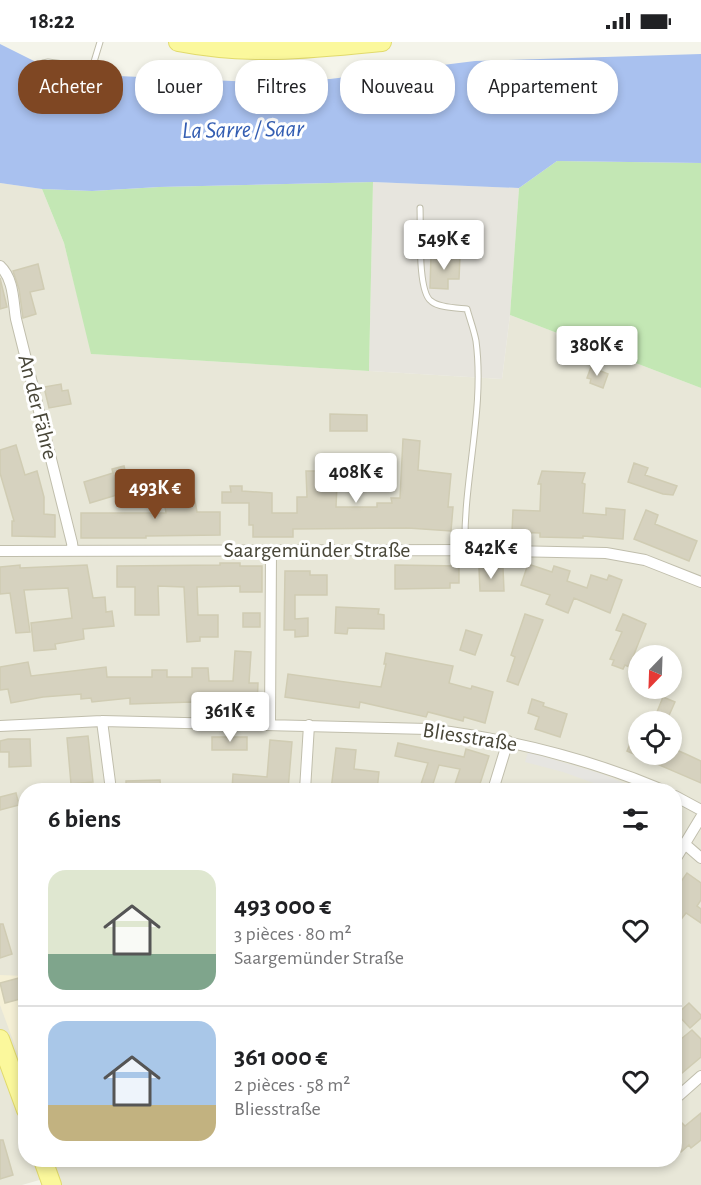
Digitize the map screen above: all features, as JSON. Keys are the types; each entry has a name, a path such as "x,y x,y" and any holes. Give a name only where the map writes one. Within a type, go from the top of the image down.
{"main road":[{"path":"178,42 235,50 294,51 382,42"},
{"path":"0,1039 18,1088"},
{"path":"46,1167 52,1185"}],"street":[{"name":"An der Fähre","path":"0,266 8,274 12,288 16,319 73,550"},
{"path":"270,724 271,550"},
{"name":"Saargemünder Straße","path":"0,551 465,550 606,553 645,560 701,582"},
{"path":"102,721 110,783"},
{"name":"Bliesstraße","path":"0,726 102,721 428,729 508,741 582,760 644,783"},
{"path":"305,783 309,725"},
{"path":"495,783 508,741"},
{"path":"682,800 701,810"},
{"path":"682,850 701,817"},
{"path":"686,845 701,858"},
{"path":"682,1093 701,1076"}],"lane":[{"path":"95,60 100,42"},
{"path":"420,208 423,284 427,297 432,303 467,309 476,340 477,402 465,550"}],"shaded area":[{"path":"373,182 519,188 510,315 502,379 369,371"},
{"path":"0,183 42,189 64,243 92,354 502,379 510,315 701,388 701,1185 60,1185 57,1175 22,1185 0,1185"},
{"path":"528,752 602,774 623,783 594,783 525,762"},
{"path":"0,975 18,976 18,1054 0,1005"}],"green space":[{"path":"557,161 701,163 701,388 510,315 519,188"},
{"path":"373,182 369,371 91,354 64,243 42,189 92,191 159,187"}],"water":[{"name":"La Sarre / Saar","path":"0,44 32,60 18,60 18,114 123,114 123,76 135,77 135,114 223,114 223,81 235,81 235,114 328,114 328,79 340,78 340,114 455,114 455,63 467,62 467,114 618,114 618,60 507,60 701,54 701,163 557,161 519,188 373,182 159,187 92,191 42,189 0,183"}],"building":[{"path":"431,255 460,256 459,279 448,279 448,289 430,288"},
{"path":"38,264 44,289 30,292 36,314 23,318 19,289 13,271"},
{"path":"0,278 7,307 0,309"},
{"path":"591,367 608,374 603,388 590,383 591,379 587,378"},
{"path":"61,384 62,391 68,390 71,404 49,408 44,387"},
{"path":"330,414 367,415 367,431 330,431"},
{"path":"403,439 420,441 418,470 451,474 448,507 453,507 451,531 408,528 293,529 293,537 253,537 253,525 249,525 249,503 222,503 222,492 231,492 230,486 242,486 242,491 272,493 272,513 297,513 297,497 307,497 306,471 327,471 328,485 337,485 336,507 377,507 377,503 392,503 391,498 400,498"},
{"path":"16,445 25,475 37,471 44,497 44,514 55,515 55,537 12,536 12,521 14,521 0,473 0,450"},
{"path":"634,463 648,468 645,475 677,486 673,495 663,494 628,482"},
{"path":"124,466 130,491 90,503 84,482 113,473 112,469"},
{"path":"542,471 585,473 582,483 585,484 583,513 606,515 606,508 625,510 623,539 583,536 583,538 540,537 540,533 512,532 513,510 540,511 541,484 538,484"},
{"path":"192,485 197,512 220,512 220,535 81,538 81,513 166,513 162,490"},
{"path":"646,510 658,515 655,524 697,541 689,561 634,539"},
{"path":"220,563 262,566 262,592 240,592 240,586 197,587 198,615 218,615 218,637 200,637 200,641 187,642 184,587 158,586 159,615 135,615 135,587 117,587 117,566 220,565"},
{"path":"528,564 552,572 554,566 570,571 567,581 587,588 591,575 607,580 609,575 622,580 610,613 574,598 568,613 546,604 550,595 521,585"},
{"path":"20,565 20,568 87,565 93,598 105,597 106,612 112,611 114,626 83,629 84,639 55,644 56,649 34,651 31,623 72,618 68,588 24,590 30,632 16,633 10,593 0,594 0,567"},
{"path":"395,565 459,566 459,583 450,583 450,588 395,589"},
{"path":"479,568 503,568 504,591 480,591"},
{"path":"285,571 310,571 310,575 327,575 327,595 295,595 295,619 308,618 308,636 295,637 295,630 284,630"},
{"path":"336,607 379,609 378,614 384,615 384,629 348,628 347,634 335,633"},
{"path":"243,613 260,613 260,627 243,627"},
{"path":"525,614 543,620 518,685 507,681 515,657 511,655"},
{"path":"623,614 646,624 638,645 628,645 628,666 625,665 623,669 612,665 614,660 610,659 622,632 616,630"},
{"path":"466,630 482,635 475,655 460,650"},
{"path":"235,651 251,652 249,683 258,683 257,707 193,704 192,702 130,704 130,698 92,702 91,698 81,699 81,694 43,697 11,703 8,689 0,690 0,667 28,662 31,676 106,667 107,677 152,677 152,670 167,670 167,677 192,677 192,668 208,668 209,681 233,681"},
{"path":"386,653 453,666 449,683 493,692 485,723 464,717 463,721 428,712 426,717 360,702 359,708 285,697 288,674 381,687"},
{"path":"532,699 544,703 543,706 567,714 560,737 535,729 539,717 528,713"},
{"path":"662,699 675,702 671,711 657,711"},
{"path":"88,736 93,782 71,783 67,738"},
{"path":"212,737 247,737 247,750 212,750"},
{"path":"30,739 31,766 9,767 9,752 0,752 0,741"},
{"path":"270,740 292,742 289,783 232,783 233,774 267,777"},
{"path":"398,743 464,757 466,749 489,756 480,783 455,783 460,769 439,765 433,783 421,783 428,763 395,756"},
{"path":"336,748 356,750 354,769 379,772 378,783 332,783"},
{"path":"682,752 701,761 701,783 659,765 682,765"},
{"path":"160,780 160,783 126,783 126,781"},
{"path":"16,793 18,805 0,810 0,797"},
{"path":"687,873 701,883 701,900 697,906 701,909 701,923 686,913 682,918 682,880"},
{"path":"0,924 3,924 12,954 0,958"},
{"path":"18,978 18,1000 5,1003 0,983"},
{"path":"689,1003 701,1015 701,1018 690,1028 682,1019 682,1009"},
{"path":"692,1030 701,1039 701,1057 682,1073 682,1038"},
{"path":"701,1113 701,1140 691,1148 689,1145 682,1151 682,1123 685,1126"},
{"path":"0,1140 3,1140 13,1175 0,1179"}]}
